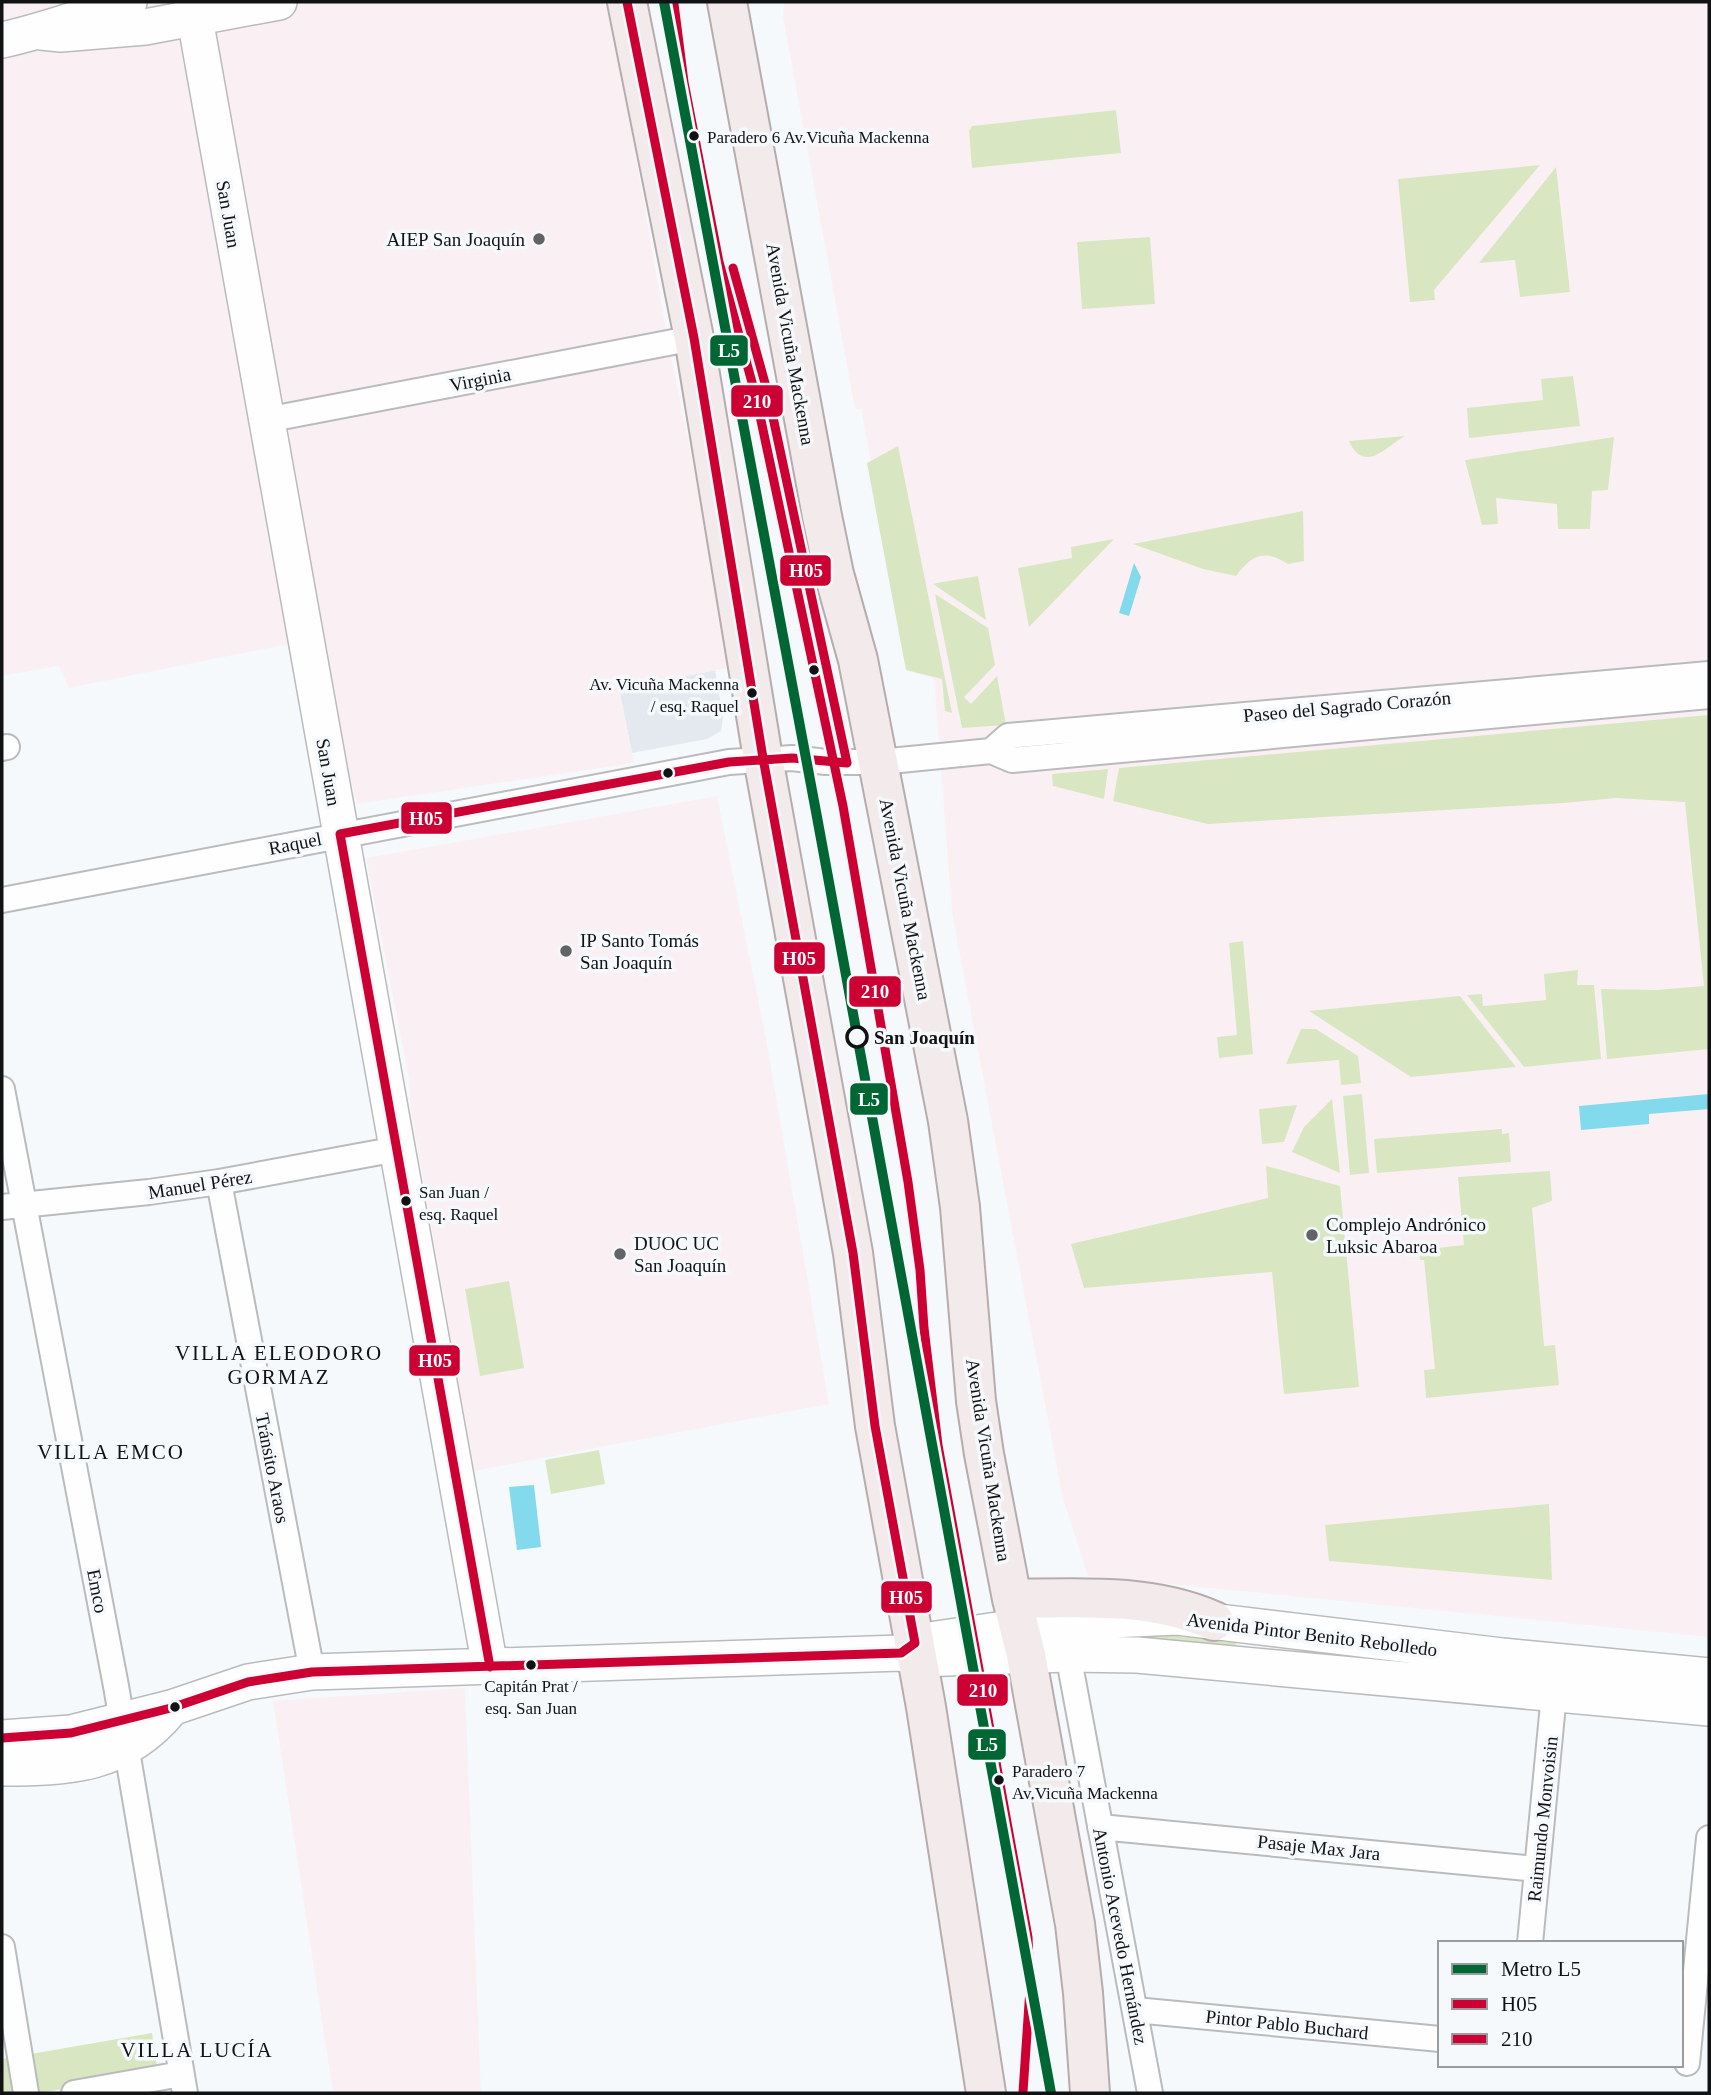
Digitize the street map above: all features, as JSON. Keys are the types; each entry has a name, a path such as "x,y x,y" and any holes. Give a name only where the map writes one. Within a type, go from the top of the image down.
{"main road":[{"path":"627,2 694,338 763,758 853,1253 875,1426 986,2093"},
{"name":"Avenida Vicuña Mackenna","path":"727,2 834,574 858,660 880,762 955,1163 976,1401 1075,1924 1090,2093"},
{"path":"1019,1627 1079,1598 1153,1602 1195,1612 1214,1621"}],"street":[{"path":"2,40 41,32 59,23 129,2"},
{"path":"41,32 61,34 145,27 193,10 279,2"},
{"name":"San Juan","path":"193,10 490,1667"},
{"name":"Virginia","path":"266,420 694,338"},
{"name":"Paseo del Sagrado Corazón","path":"991,751 1009,736 1709,674"},
{"name":"Paseo del Sagrado Corazón","path":"880,762 991,751 1012,760 1709,696"},
{"name":"Raquel","path":"2,900 729,762 792,758 847,763 880,762"},
{"name":"Emco","path":"2,1090 13,1206 123,1734 183,2084"},
{"name":"Manuel Pérez","path":"13,1206 137,1194 219,1182 397,1149"},
{"name":"Tránsito Araos","path":"219,1182 312,1672"},
{"name":"Avenida Pintor Benito Rebolledo","path":"1214,1621 1502,1656 1709,1676"},
{"name":"Avenida Pintor Benito Rebolledo","path":"123,1734 156,1727 172,1708 248,1682 312,1672 911,1652 1019,1627 1068,1654 1137,1655 1262,1665 1709,1708"},
{"path":"1262,1665 1265,1628"},
{"name":"Antonio Acevedo Hernández","path":"1068,1654 1150,2093"},
{"name":"Raimundo Monvoisin","path":"1530,1941 1554,1694"},
{"path":"2,1738 71,1733 123,1734"},
{"path":"2,1768 71,1765 106,1757 123,1734"},
{"name":"Pasaje Max Jara","path":"1100,1827 1537,1869"},
{"path":"1693,2064 1709,1838"},
{"path":"2,1947 26,2093"},
{"name":"Pintor Pablo Buchard","path":"1135,2010 1438,2039"},
{"path":"74,2093 183,2084"}],"shaded area":[{"path":"2,2 609,2 667,336 734,667 619,689 634,763 357,804 314,639 69,688 59,666 2,676"},
{"path":"784,2 1709,2 1709,1637 1088,1576 1063,1499 952,913 934,679 906,670 867,463 871,462 861,409 855,409 783,17"},
{"path":"715,670 723,717 721,731 707,739 632,753 619,689"},
{"path":"717,796 767,1044 829,1404 474,1471 410,1105 410,1084 366,858"},
{"path":"465,1688 481,2093 333,2093 273,1701"}],"green space":[{"path":"1116,110 1121,153 972,168 969,131 972,126"},
{"path":"1540,165 1434,290 1435,300 1410,302 1398,179"},
{"path":"1556,167 1570,292 1520,297 1515,260 1479,263"},
{"path":"1150,237 1155,304 1082,309 1077,242"},
{"path":"1573,376 1580,426 1469,438 1467,408 1543,400 1541,379"},
{"path":"1405,436 1369,457 1355,451 1349,441"},
{"path":"1614,437 1608,490 1592,491 1590,529 1558,529 1557,504 1496,498 1498,524 1482,525 1465,460"},
{"path":"898,446 952,713 945,711 942,679 906,670 867,463"},
{"path":"1303,511 1304,561 1288,564 1272,556 1259,556 1236,576 1203,569 1133,544"},
{"path":"1114,539 1029,627 1018,568 1072,558 1071,547"},
{"path":"978,576 986,620 933,584 937,583"},
{"path":"935,594 988,628 995,665 964,697 971,704 997,676 1006,725 962,728"},
{"path":"1709,715 1709,1049 1607,1059 1601,989 1656,990 1704,986 1685,802 1616,798 1208,824 1113,801 1119,768"},
{"path":"1108,769 1104,799 1053,786 1052,774"},
{"path":"1243,941 1253,1054 1219,1058 1217,1037 1237,1035 1229,943"},
{"path":"1578,970 1577,985 1594,985 1601,1059 1524,1067 1467,995 1482,994 1483,1006 1546,1000 1544,974"},
{"path":"1460,996 1516,1067 1411,1077 1309,1011"},
{"path":"1301,1029 1316,1029 1358,1056 1361,1083 1341,1085 1339,1060 1286,1064"},
{"path":"1362,1094 1369,1173 1350,1175 1343,1096"},
{"path":"1332,1099 1340,1173 1292,1152 1304,1127"},
{"path":"1297,1105 1284,1142 1262,1144 1259,1109"},
{"path":"1502,1129 1502,1134 1509,1133 1511,1162 1377,1173 1374,1139"},
{"path":"1266,1166 1340,1186 1359,1387 1284,1394 1272,1272 1084,1288 1071,1244 1268,1198"},
{"path":"1550,1171 1552,1201 1532,1208 1544,1346 1555,1345 1559,1385 1426,1398 1424,1370 1435,1369 1424,1260 1420,1260 1419,1250 1464,1245 1458,1177"},
{"path":"509,1281 524,1368 480,1376 465,1289"},
{"path":"599,1450 605,1484 551,1494 545,1460"},
{"path":"1549,1504 1552,1580 1329,1561 1325,1525"},
{"path":"1107,1624 1238,1631 1235,1654 1078,1641"},
{"path":"152,2033 158,2073 39,2093 2,2093 2,2059"}],"water":[{"path":"1134,563 1141,577 1129,616 1119,613"},
{"path":"1709,1094 1709,1109 1649,1114 1649,1124 1581,1130 1579,1106"},
{"path":"534,1485 541,1547 517,1550 509,1487"}],"metro line":[{"name":"L5","path":"664,2 817,817 1051,2093"}],"transit line":[{"name":"H05","path":"2,1738 71,1733 171,1708 248,1682 312,1672 901,1653 915,1643 875,1426 853,1253 763,758 694,338 627,2"},
{"name":"210","path":"674,4 684,82 719,262 756,397 843,806 908,1182 938,1445 1028,1937 1030,1989 1023,2092"},
{"name":"H05","path":"490,1667 340,834 729,762 792,758 847,763 768,394 733,268"}],"place":[{"name":"Paradero 6 Av.Vicuña Mackenna","path":"694,136"},
{"name":"AIEP San Joaquín","path":"539,239"},
{"name":"Av. Vicuña Mackenna / esq. Raquel","path":"752,693"},
{"name":"IP Santo Tomás San Joaquín","path":"566,951"},
{"name":"San Joaquín","path":"857,1037"},
{"name":"San Juan / esq. Raquel","path":"406,1201"},
{"name":"Complejo Andrónico Luksic Abaroa","path":"1312,1235"},
{"name":"DUOC UC San Joaquín","path":"620,1254"},
{"name":"Capitán Prat / esq. San Juan","path":"531,1665"},
{"name":"Paradero 7 Av.Vicuña Mackenna","path":"999,1780"}],"district":[{"name":"VILLA ELEODORO GORMAZ","path":"279,1365"},
{"name":"VILLA EMCO","path":"111,1452"},
{"name":"VILLA LUCÍA","path":"197,2050"}]}
